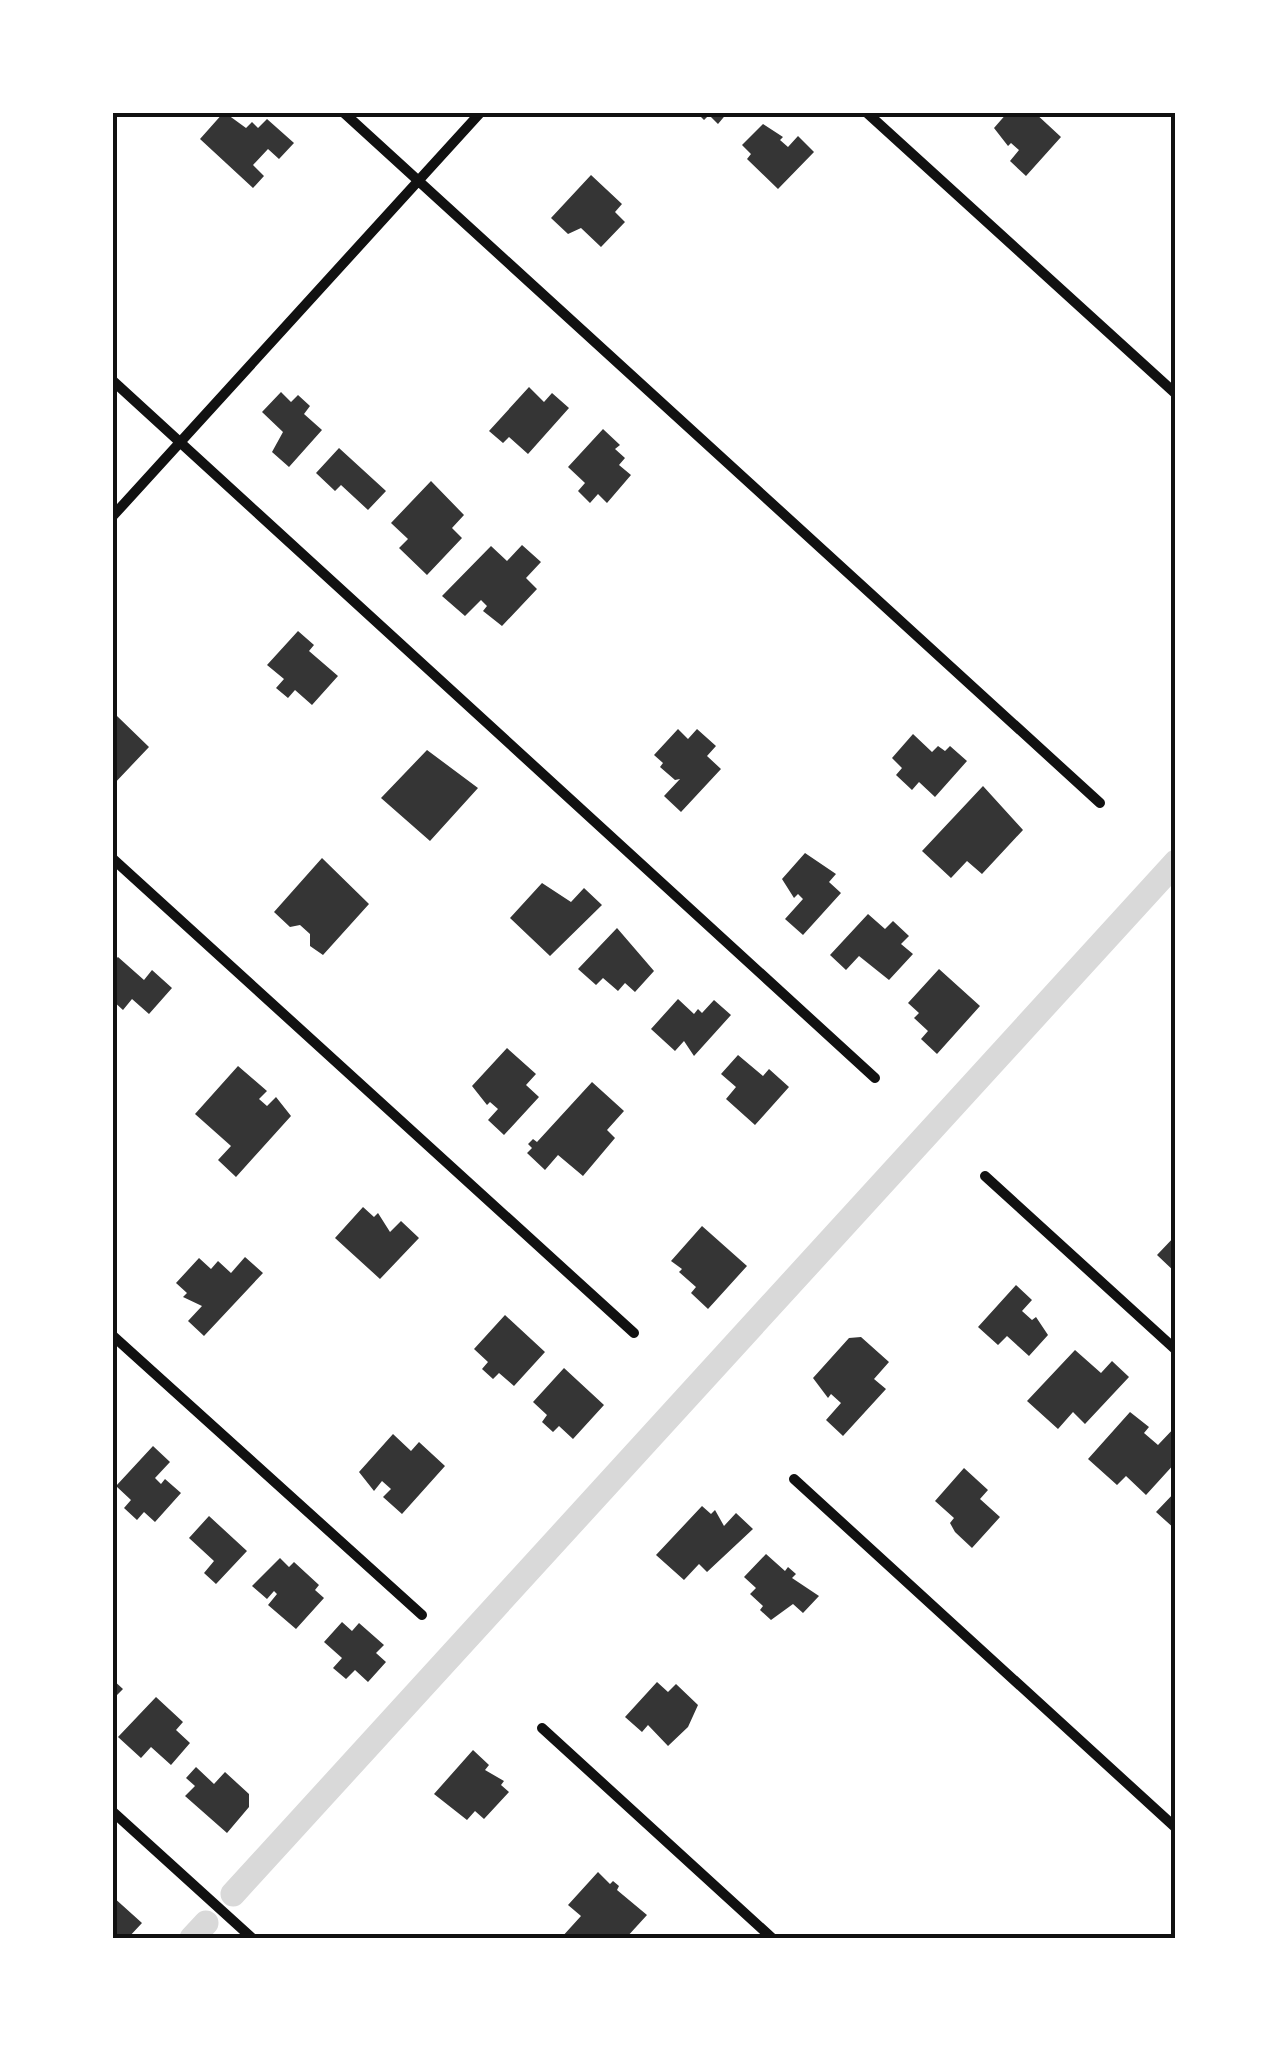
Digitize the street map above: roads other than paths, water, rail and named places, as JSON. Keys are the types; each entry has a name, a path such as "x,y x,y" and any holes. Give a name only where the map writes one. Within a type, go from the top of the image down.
{"street":[{"path":"343,112 1100,803"},
{"path":"112,517 480,112"},
{"path":"866,112 1176,394"},
{"path":"112,380 875,1078"},
{"path":"112,858 634,1333"},
{"path":"985,1176 1176,1350"},
{"path":"112,1334 422,1615"},
{"path":"794,1480 1176,1828"},
{"path":"542,1728 772,1938"},
{"path":"112,1811 252,1938"}],"waterway":[{"path":"233,1894 1176,862"},
{"path":"192,1938 206,1923"}]}
